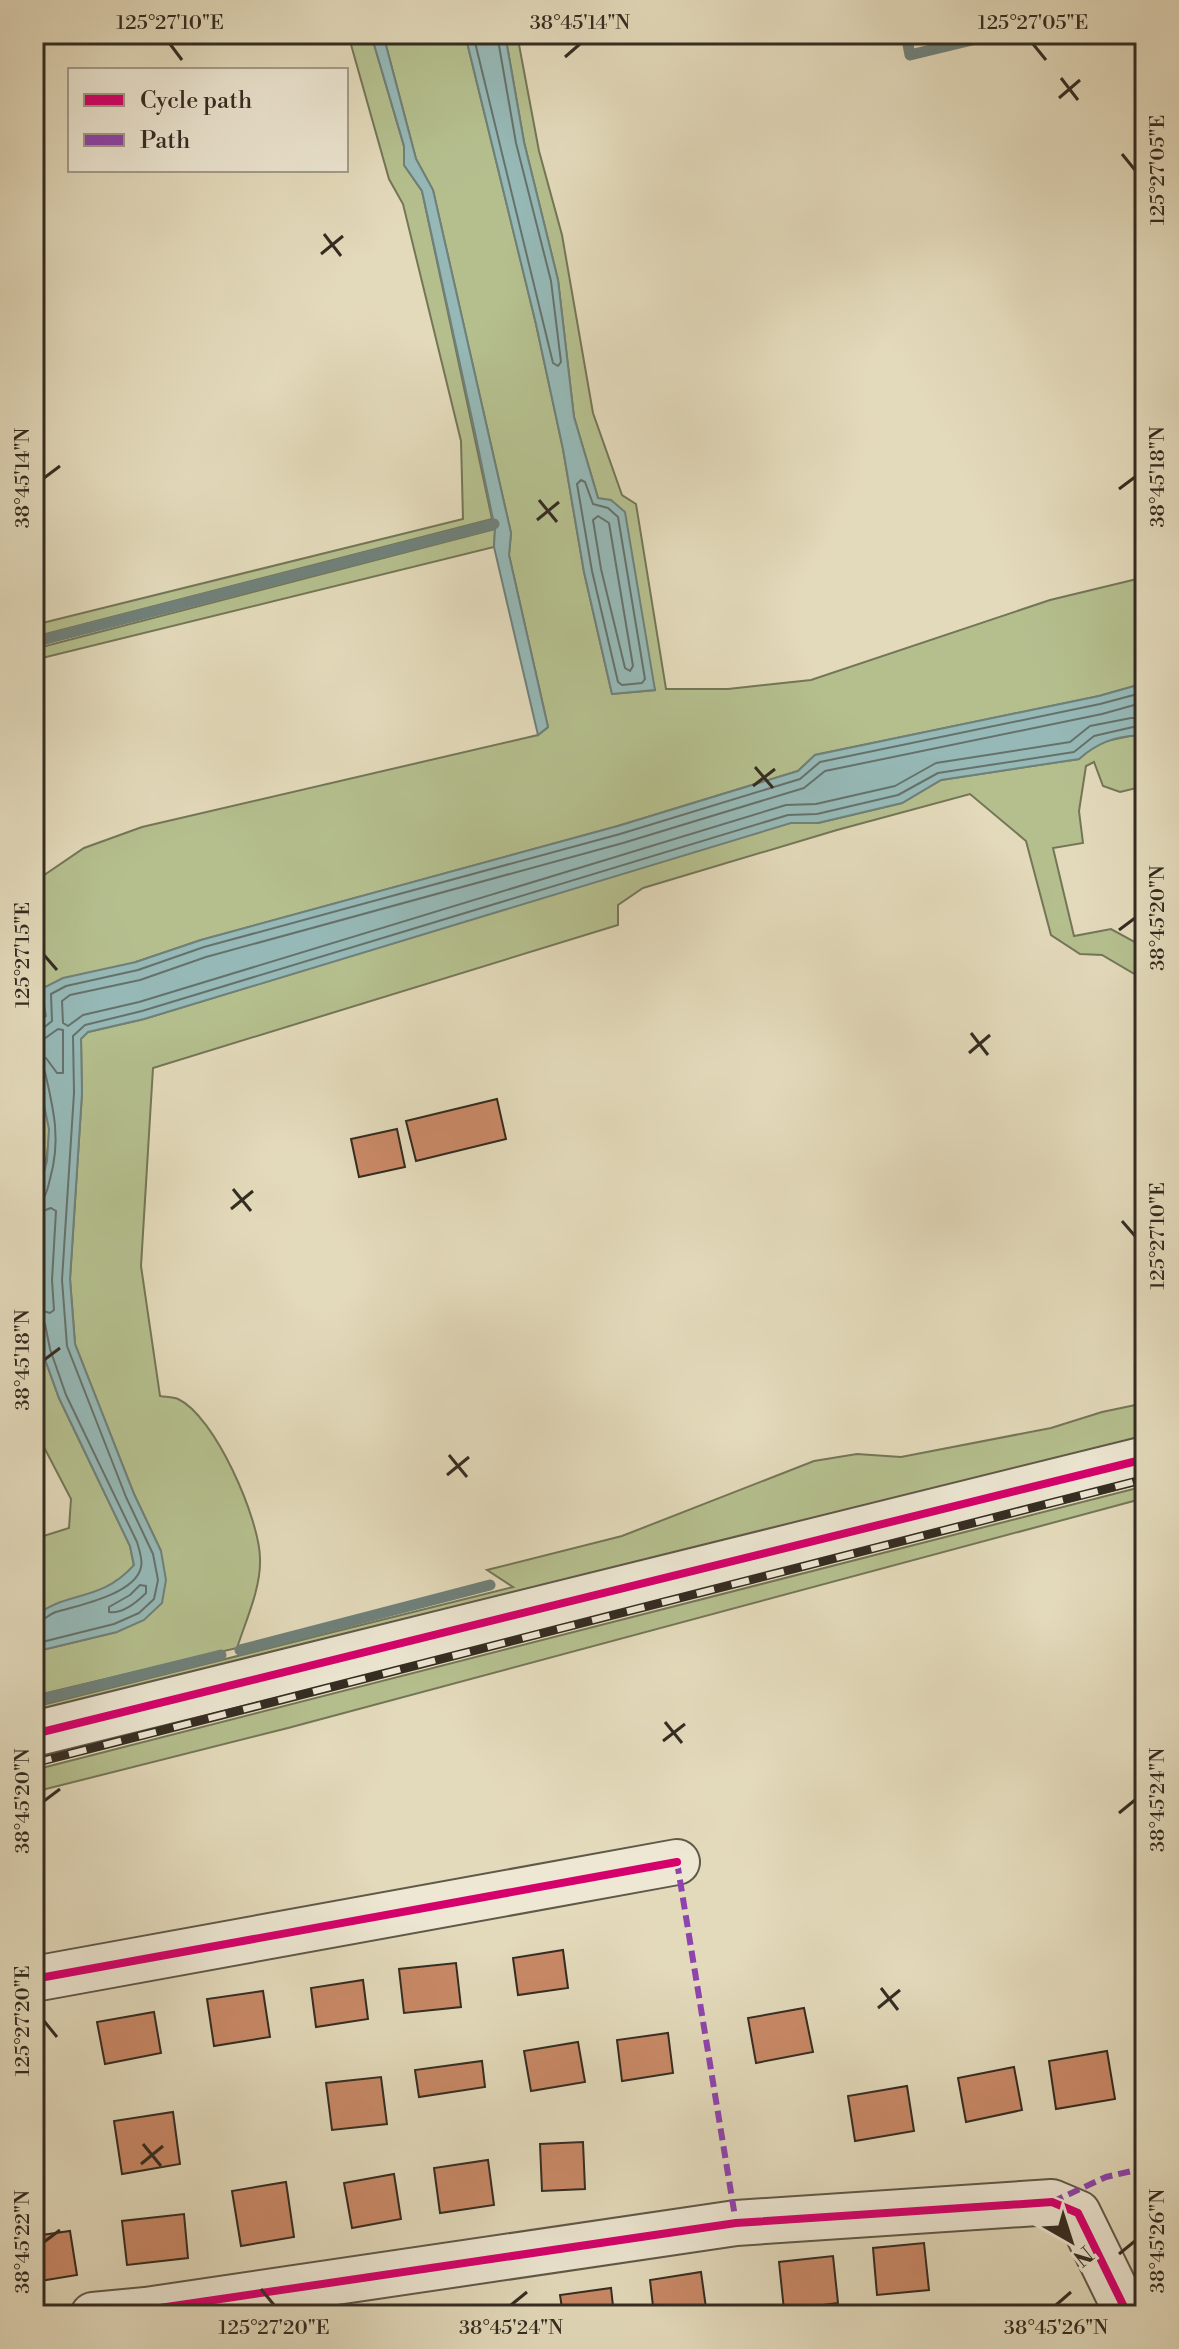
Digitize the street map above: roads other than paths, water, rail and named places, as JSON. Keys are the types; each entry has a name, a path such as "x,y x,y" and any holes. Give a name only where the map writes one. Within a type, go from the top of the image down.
{"street":[{"path":"34,1734 1145,1459"},
{"path":"34,1979 677,1862"},
{"path":"93,2315 161,2308 736,2223 1052,2202 1078,2213 1128,2315"}],"water":[{"path":"371,34 383,34 416,159 433,190 511,533 509,555 548,727 538,735 494,547 495,529 422,191 404,165 404,146"},
{"path":"465,34 505,34 524,142 558,280 574,417 598,498 611,500 625,512 655,690 612,694 584,572 563,449 536,324"},
{"path":"1145,683 1145,736 1109,740 1079,759 941,780 902,803 818,823 791,823 144,1019 88,1032 81,1039 82,1093 70,1279 75,1344 134,1494 161,1551 166,1580 162,1603 144,1620 117,1632 34,1652 34,1617 59,1603 109,1585 134,1565 130,1546 59,1398 42,1351 34,1305 35,1204 47,1161 49,1129 34,1057 34,1025 46,1016 41,989 63,978 136,962 201,940 618,826 798,771 815,755 1099,696"}],"waterway":[{"path":"906,34 910,55 997,34"},
{"path":"34,642 494,524"},
{"path":"240,1650 490,1585"},
{"path":"34,1701 221,1655"}],"railway":[{"path":"34,1763 1145,1479"}]}
